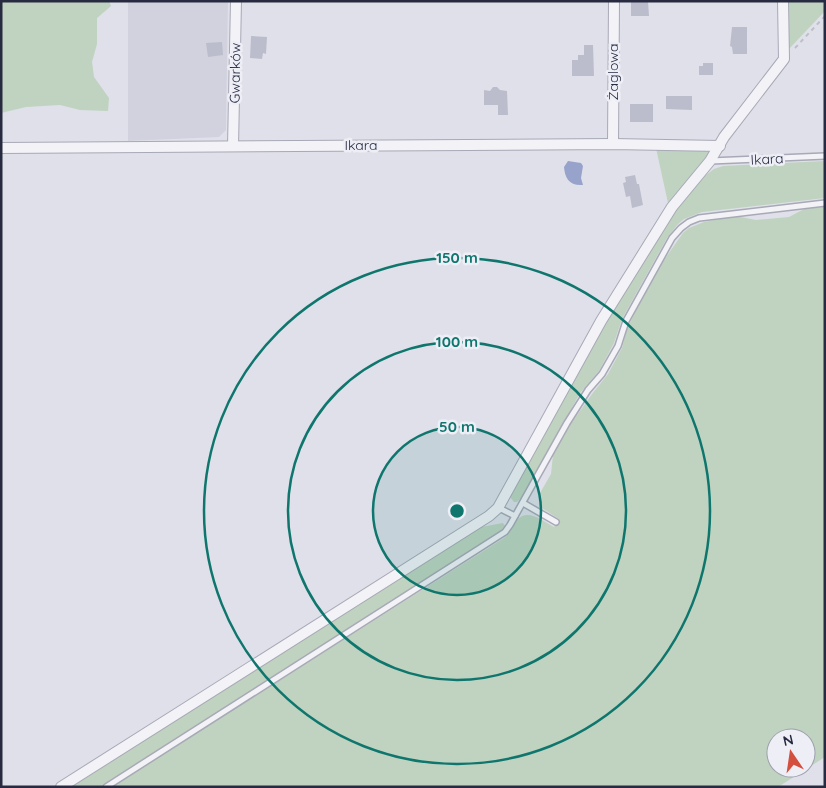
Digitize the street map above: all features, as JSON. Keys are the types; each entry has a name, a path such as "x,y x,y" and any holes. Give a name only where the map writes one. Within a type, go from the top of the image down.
{"street":[{"name":"Gwarków","path":"233,146 236,1"},
{"name":"Żaglowa","path":"613,144 614,1"},
{"path":"61,787 489,516 498,508 602,321 672,207 710,161 724,137 784,59 783,1"},
{"name":"Ikara","path":"1,148 613,144 720,146"}],"lane":[{"name":"Ikara","path":"710,161 825,156"},
{"path":"106,787 498,538 508,529 567,423 588,390 602,374 618,346 623,328 630,314 672,238 680,228 700,218 825,203"},
{"path":"523,503 556,522"},
{"path":"498,508 515,516"}],"path":[{"path":"784,59 825,16"}],"shaded area":[{"path":"128,1 228,1 226,130 219,137 128,141"}],"green space":[{"path":"1,1 109,1 111,6 97,18 97,44 92,62 94,77 109,98 108,111 80,110 60,105 26,107 1,113"},
{"path":"787,1 825,1 825,11 787,51"},
{"path":"656,148 709,149 710,154 668,203"},
{"path":"825,161 825,198 702,212 684,219 678,224 667,238 622,319 614,343 599,371 580,393 523,496 517,502 514,502 510,497 605,322 674,211 706,175 714,169 723,166"},
{"path":"825,207 825,757 816,763 816,728 766,728 766,778 792,778 778,787 111,787 504,538 522,516 531,515 554,527 559,519 542,508 539,499 540,493 551,474 553,455 570,425 608,374 622,348 627,329 644,294 657,270 683,233 689,228 704,222 736,216 756,220 789,217 806,208"},
{"path":"503,523 505,526 499,533 99,787 71,787 481,527"}],"water":[{"path":"568,161 581,163 583,166 581,178 583,185 571,183 565,175 564,167"}],"building":[{"path":"631,1 648,1 649,16 631,16"},
{"path":"732,27 747,27 747,54 733,54 732,47 730,46"},
{"path":"251,36 267,37 266,54 263,53 262,59 250,58"},
{"path":"222,42 223,55 208,57 206,43"},
{"path":"584,45 593,45 594,76 572,76 572,60 578,60 578,55 584,55"},
{"path":"703,63 713,63 713,75 699,75 699,66 703,66"},
{"path":"493,87 507,91 508,115 498,115 498,105 484,105 484,90 490,91"},
{"path":"666,96 692,96 692,110 666,109"},
{"path":"630,104 653,104 653,122 630,122"},
{"path":"635,175 637,184 639,184 643,205 632,208 630,196 626,197 623,183 626,182 625,177"}]}
